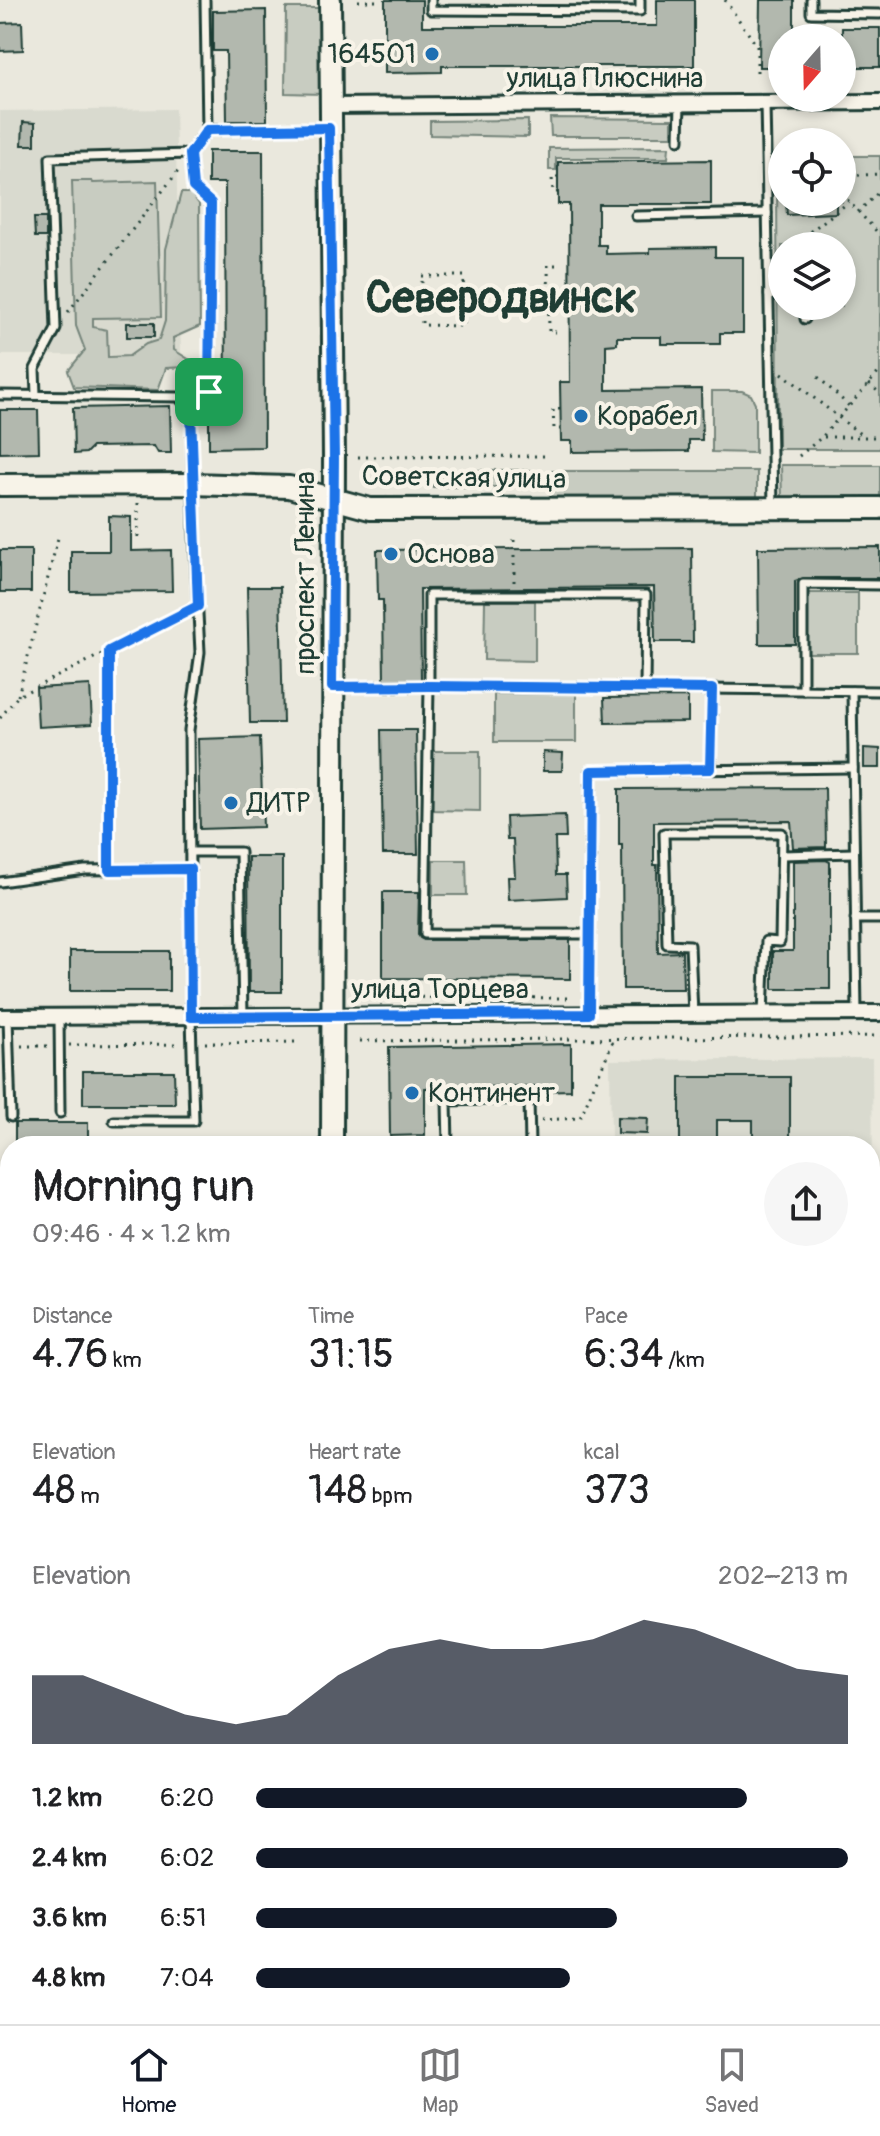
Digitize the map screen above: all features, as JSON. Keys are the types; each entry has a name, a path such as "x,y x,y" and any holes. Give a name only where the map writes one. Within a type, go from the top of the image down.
{"main road":[{"name":"проспект Ленина","path":"330,0 332,1136"},
{"name":"Советская улица","path":"0,485 289,487 370,509 880,508"}],"street":[{"name":"улица Плюснина","path":"329,106 880,102"},
{"name":"улица Торцева","path":"4,1017 880,1013"}],"lane":[{"path":"191,413 209,392 211,203 193,187 190,154 207,130 205,0"},
{"path":"431,0 431,10 625,11 640,11 640,0"},
{"path":"811,0 811,13 880,14"},
{"path":"679,140 680,103"},
{"path":"765,103 768,254"},
{"path":"207,130 329,128"},
{"path":"36,395 35,369 56,329 50,158 190,154"},
{"path":"636,216 767,213"},
{"path":"769,320 773,508"},
{"path":"0,395 179,397 191,413 200,652 189,730 194,1121 114,1121"},
{"path":"803,690 803,584 880,585"},
{"path":"590,934 425,934 429,595 646,595 645,689"},
{"path":"332,687 880,691"},
{"path":"710,769 712,689"},
{"path":"852,691 857,1013"},
{"path":"589,1014 591,771 853,768"},
{"path":"693,1014 690,945 667,944 664,833 782,833 780,942 766,941 763,1014"},
{"path":"190,852 240,852 243,1016"},
{"path":"782,855 854,853"},
{"path":"0,882 85,870 190,869"},
{"path":"855,919 880,919"},
{"path":"4,1017 9,1047 11,1117"},
{"path":"59,1017 60,1113"},
{"path":"448,1136 447,1101 529,1099 530,1136"}],"path":[{"path":"725,0 757,46 757,78"},
{"path":"358,1 379,1"},
{"path":"56,329 190,154"},
{"path":"856,175 880,174"},
{"path":"558,177 552,177 553,192 558,192"},
{"path":"880,191 858,212 880,235"},
{"path":"809,232 831,216"},
{"path":"556,332 549,332 548,265 557,265"},
{"path":"422,276 464,276 464,326 422,325 422,276"},
{"path":"770,364 864,437"},
{"path":"799,456 822,437 880,371"},
{"path":"818,377 849,406"},
{"path":"869,384 880,393"},
{"path":"560,409 553,409 554,429 560,429"},
{"path":"822,437 879,436"},
{"path":"358,457 547,456"},
{"path":"138,503 138,537"},
{"path":"18,696 58,538"},
{"path":"514,538 514,595"},
{"path":"0,718 18,696 198,606"},
{"path":"109,651 109,870"},
{"path":"360,1041 880,1036"},
{"path":"529,1121 580,1118 614,1039"},
{"path":"9,1047 301,1042"}],"shaded area":[{"path":"286,8 322,8 322,94 285,93"},
{"path":"175,109 181,355 0,355 0,111"},
{"path":"550,118 672,119 672,136 551,136"},
{"path":"528,120 528,137 430,135 430,121"},
{"path":"669,147 668,158 556,158 556,170 549,170 549,148"},
{"path":"856,156 880,156 880,449 778,449 778,320 856,320 856,232 777,232 777,216 856,216"},
{"path":"72,181 157,181 161,317 93,318 93,327 107,330 108,357 129,356 146,344 159,340 165,321 166,249 181,193 191,193 199,204 200,326 173,338 174,350 190,360 189,367 166,368 158,390 74,387 68,371 85,350 76,326"},
{"path":"712,391 742,391 751,395 755,403 755,453 712,452"},
{"path":"781,465 880,465 880,497 782,498"},
{"path":"433,470 530,470 530,487 432,487"},
{"path":"550,471 757,471 757,501 550,502"},
{"path":"808,593 858,593 858,653 808,653"},
{"path":"485,601 535,601 535,661 484,660"},
{"path":"494,694 576,694 576,742 494,742"},
{"path":"430,751 480,751 480,811 430,810"},
{"path":"433,860 466,860 467,895 433,895"},
{"path":"872,1058 873,1136 611,1136 610,1060"}],"building":[{"path":"385,0 422,0 422,26 657,26 657,0 694,0 694,66 442,66 442,72 385,73"},
{"path":"760,0 794,0 794,24 768,24 768,67 759,67"},
{"path":"266,10 267,121 227,121 226,51 213,51 213,11"},
{"path":"22,22 23,50 0,51 0,23"},
{"path":"856,28 880,28 880,67 856,67"},
{"path":"23,122 35,123 35,145 22,145"},
{"path":"208,151 263,151 264,447 209,448 209,416 226,416 225,183 208,183"},
{"path":"711,160 711,204 598,204 598,245 606,245 606,254 650,253 650,248 715,247 715,257 743,257 743,333 720,333 720,344 661,344 661,337 617,337 617,344 606,345 606,390 701,389 702,440 689,440 689,451 572,452 572,441 561,441 560,382 570,382 569,204 558,204 558,162"},
{"path":"34,218 46,218 46,237 35,237"},
{"path":"127,323 154,323 154,337 127,337"},
{"path":"170,406 171,453 158,453 154,446 92,447 86,453 74,454 73,408"},
{"path":"0,410 38,410 39,452 0,453"},
{"path":"109,516 131,517 131,551 171,550 172,591 71,592 71,551 109,551"},
{"path":"880,547 880,578 803,578 795,581 795,644 759,644 758,548"},
{"path":"692,548 693,642 655,642 654,587 420,589 421,680 384,680 383,600 378,600 377,550"},
{"path":"0,550 31,550 31,592 0,592"},
{"path":"247,587 280,587 283,723 250,723"},
{"path":"90,685 92,724 38,727 36,688"},
{"path":"688,697 688,722 605,723 604,698"},
{"path":"381,730 416,730 418,854 383,854"},
{"name":"ДИТР","path":"260,737 263,827 200,829 198,739"},
{"path":"864,748 880,749 880,768 864,768"},
{"path":"543,752 563,753 562,771 543,771"},
{"path":"825,788 826,847 793,848 791,821 654,822 658,953 682,952 683,989 623,989 619,789"},
{"path":"565,815 566,838 555,838 556,875 566,875 567,897 508,900 507,877 515,877 513,840 507,840 506,817"},
{"path":"248,857 282,857 282,992 249,992"},
{"path":"793,861 830,862 830,989 773,989 773,951 793,951"},
{"path":"383,892 419,892 418,934 424,940 570,940 570,979 383,978"},
{"path":"70,951 169,951 169,991 70,991"},
{"path":"571,1044 571,1090 535,1091 535,1086 425,1088 425,1135 390,1136 389,1047"},
{"path":"83,1071 174,1071 175,1104 83,1104"},
{"path":"680,1077 790,1077 790,1136 753,1136 753,1120 717,1120 717,1136 680,1136"},
{"path":"617,1117 648,1118 647,1134 617,1133"},
{"path":"15,1123 88,1123 88,1136 15,1136"}],"place":[{"name":"164501","path":"432,54"},
{"name":"Корабел","path":"581,416"},
{"name":"Основа","path":"391,554"},
{"name":"ДИТР","path":"231,803"},
{"name":"Континент","path":"412,1093"}],"district":[{"name":"Северодвинск","path":"501,298"}],"route":[{"path":"329,128 334,458 332,687 712,689 710,769 591,771 589,1014 191,1017 190,869 109,870 109,651 198,606 191,413 209,392 211,203 193,187 190,154 207,130 329,128"}]}
